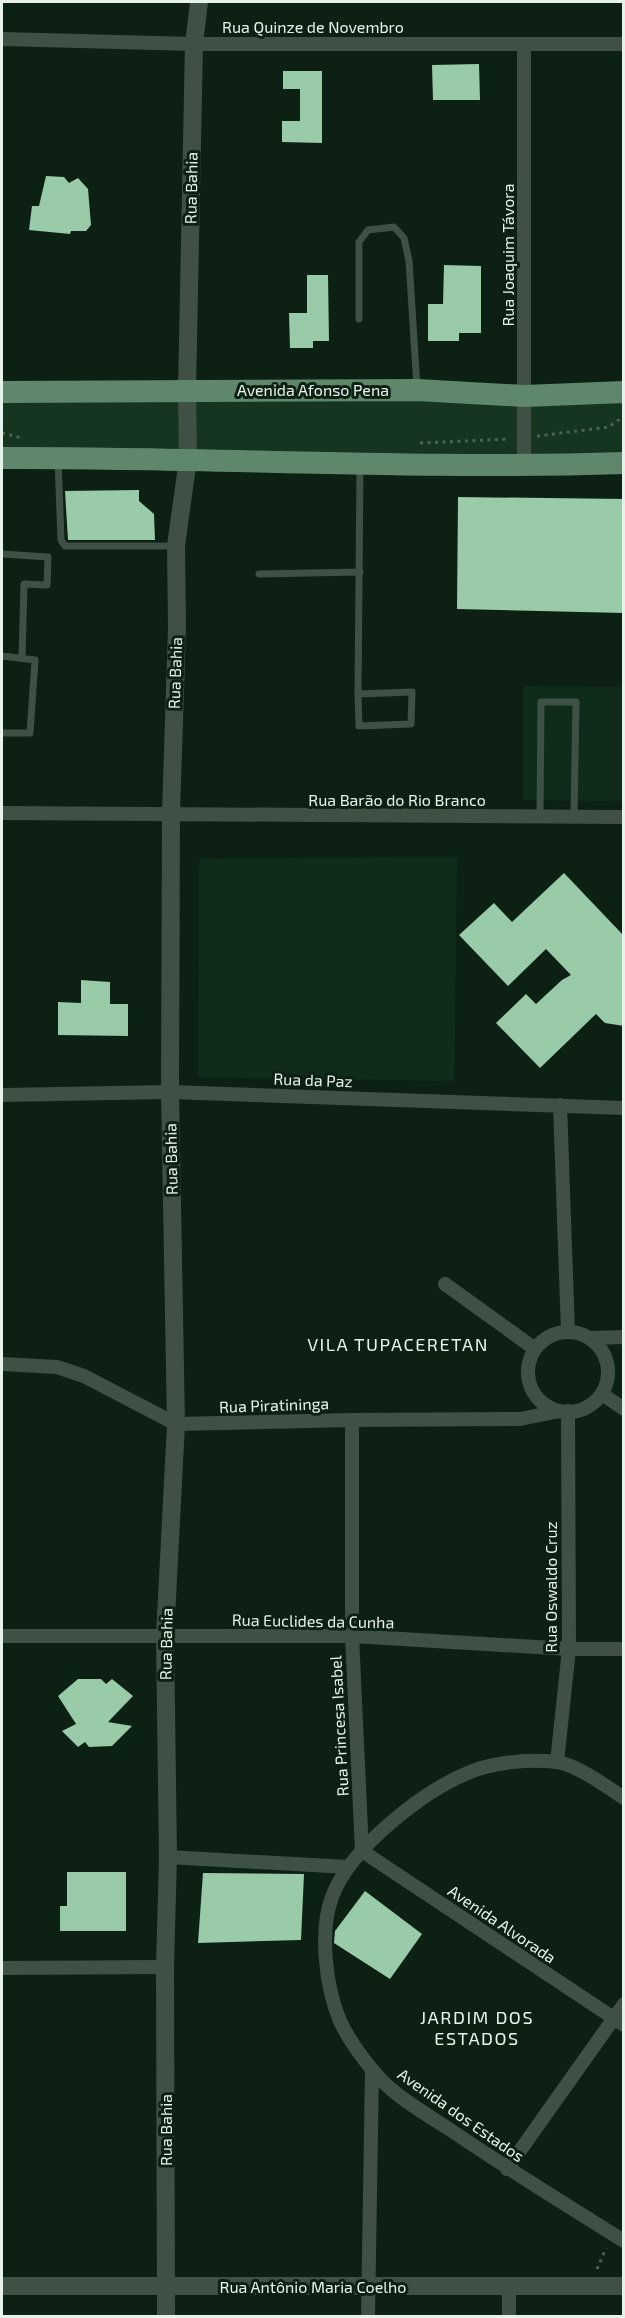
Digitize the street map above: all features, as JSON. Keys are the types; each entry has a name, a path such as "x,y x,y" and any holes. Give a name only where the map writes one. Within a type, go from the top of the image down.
{"main road":[{"name":"Avenida Afonso Pena","path":"2,392 417,390 525,396 624,392"},
{"path":"2,458 188,459 524,466 624,463"}],"street":[{"name":"Rua Bahia","path":"166,2316 165,1967 168,1857 165,1636 176,1424 170,1092 171,813 177,628 176,546 188,459 187,390 194,44 199,2"},
{"name":"Rua Quinze de Novembro","path":"2,39 194,44 624,44"},
{"name":"Rua Joaquim Távora","path":"524,44 524,466"},
{"name":"Rua Barão do Rio Branco","path":"2,813 624,817"},
{"name":"Rua da Paz","path":"2,1095 170,1092 624,1108"},
{"path":"560,1105 568,1332"},
{"path":"445,1284 535,1349"},
{"path":"591,1338 602,1350 608,1364 608,1380 602,1394 590,1406 564,1411 546,1405 534,1394 528,1379 528,1364 535,1349 546,1338 568,1332 576,1332 591,1338 624,1337"},
{"name":"Rua Piratininga","path":"2,1364 57,1367 84,1376 176,1424 520,1419 564,1411"},
{"path":"602,1394 624,1409"},
{"name":"Rua Oswaldo Cruz","path":"557,1762 568,1649 564,1411"},
{"name":"Rua Princesa Isabel","path":"352,1420 352,1636 362,1851"},
{"name":"Rua Euclides da Cunha","path":"2,1636 352,1636 568,1649 624,1648"},
{"name":"Avenida dos Estados","path":"624,1798 600,1782 557,1762 502,1764 470,1772 414,1804 348,1866 332,1898 326,1928 325,1959 340,2021 372,2070 391,2090 507,2169 624,2241"},
{"name":"Avenida Alvorada","path":"362,1851 619,2022"},
{"path":"168,1857 348,1866"},
{"path":"2,1968 165,1967"},
{"path":"507,2169 619,2022 624,2004"},
{"path":"368,2316 372,2070"},
{"name":"Rua Antônio Maria Coelho","path":"2,2286 368,2288 624,2286"},
{"path":"509,2286 509,2316"}],"lane":[{"path":"359,319 359,242 368,230 394,228 404,238 410,261 417,390"},
{"path":"57,458 61,540 65,546 176,546"},
{"path":"358,694 412,692 411,724 358,726 358,694 360,572 360,463"},
{"path":"2,554 48,557 47,585 24,584 21,658"},
{"path":"259,574 360,572"},
{"path":"2,656 35,660 30,733 2,733"},
{"path":"540,817 541,702 576,702 574,816"}],"path":[{"path":"572,2286 591,2276 602,2264 608,2231"}],"shaded area":[{"path":"2,392 623,392 623,463 2,458"},
{"path":"523,686 623,687 623,801 523,800"},
{"path":"457,857 454,1081 198,1077 199,859"}],"building":[{"path":"479,64 480,100 433,100 432,65"},
{"path":"283,71 322,71 322,143 282,142 282,121 300,121 300,89 283,89"},
{"path":"46,176 64,177 69,183 78,178 88,189 91,225 86,231 71,231 70,234 29,230 32,206 39,206"},
{"path":"444,265 481,266 481,333 459,333 459,341 428,341 428,304 443,304"},
{"path":"307,275 328,275 329,341 313,341 313,348 290,348 289,313 307,313"},
{"path":"139,490 139,501 154,514 155,540 68,540 65,491"},
{"path":"458,497 624,499 624,613 457,609"},
{"path":"564,873 624,936 624,1026 605,1023 596,1014 540,1068 496,1023 526,994 536,1004 562,980 571,975 546,949 508,986 459,935 494,903 512,922"},
{"path":"81,980 110,982 110,1004 128,1004 128,1036 58,1035 58,1002 81,1003"},
{"path":"78,1679 101,1679 106,1684 112,1679 133,1696 108,1722 132,1726 112,1746 89,1747 85,1742 78,1747 62,1731 76,1724 58,1696"},
{"path":"67,1872 126,1872 126,1931 60,1931 60,1906 67,1906"},
{"path":"203,1873 304,1874 301,1940 198,1943"},
{"path":"365,1891 422,1934 390,1979 334,1943 335,1931"}],"district":[{"name":"VILA TUPACERETAN","path":"398,1345"},
{"name":"JARDIM DOS ESTADOS","path":"477,2028"}]}
